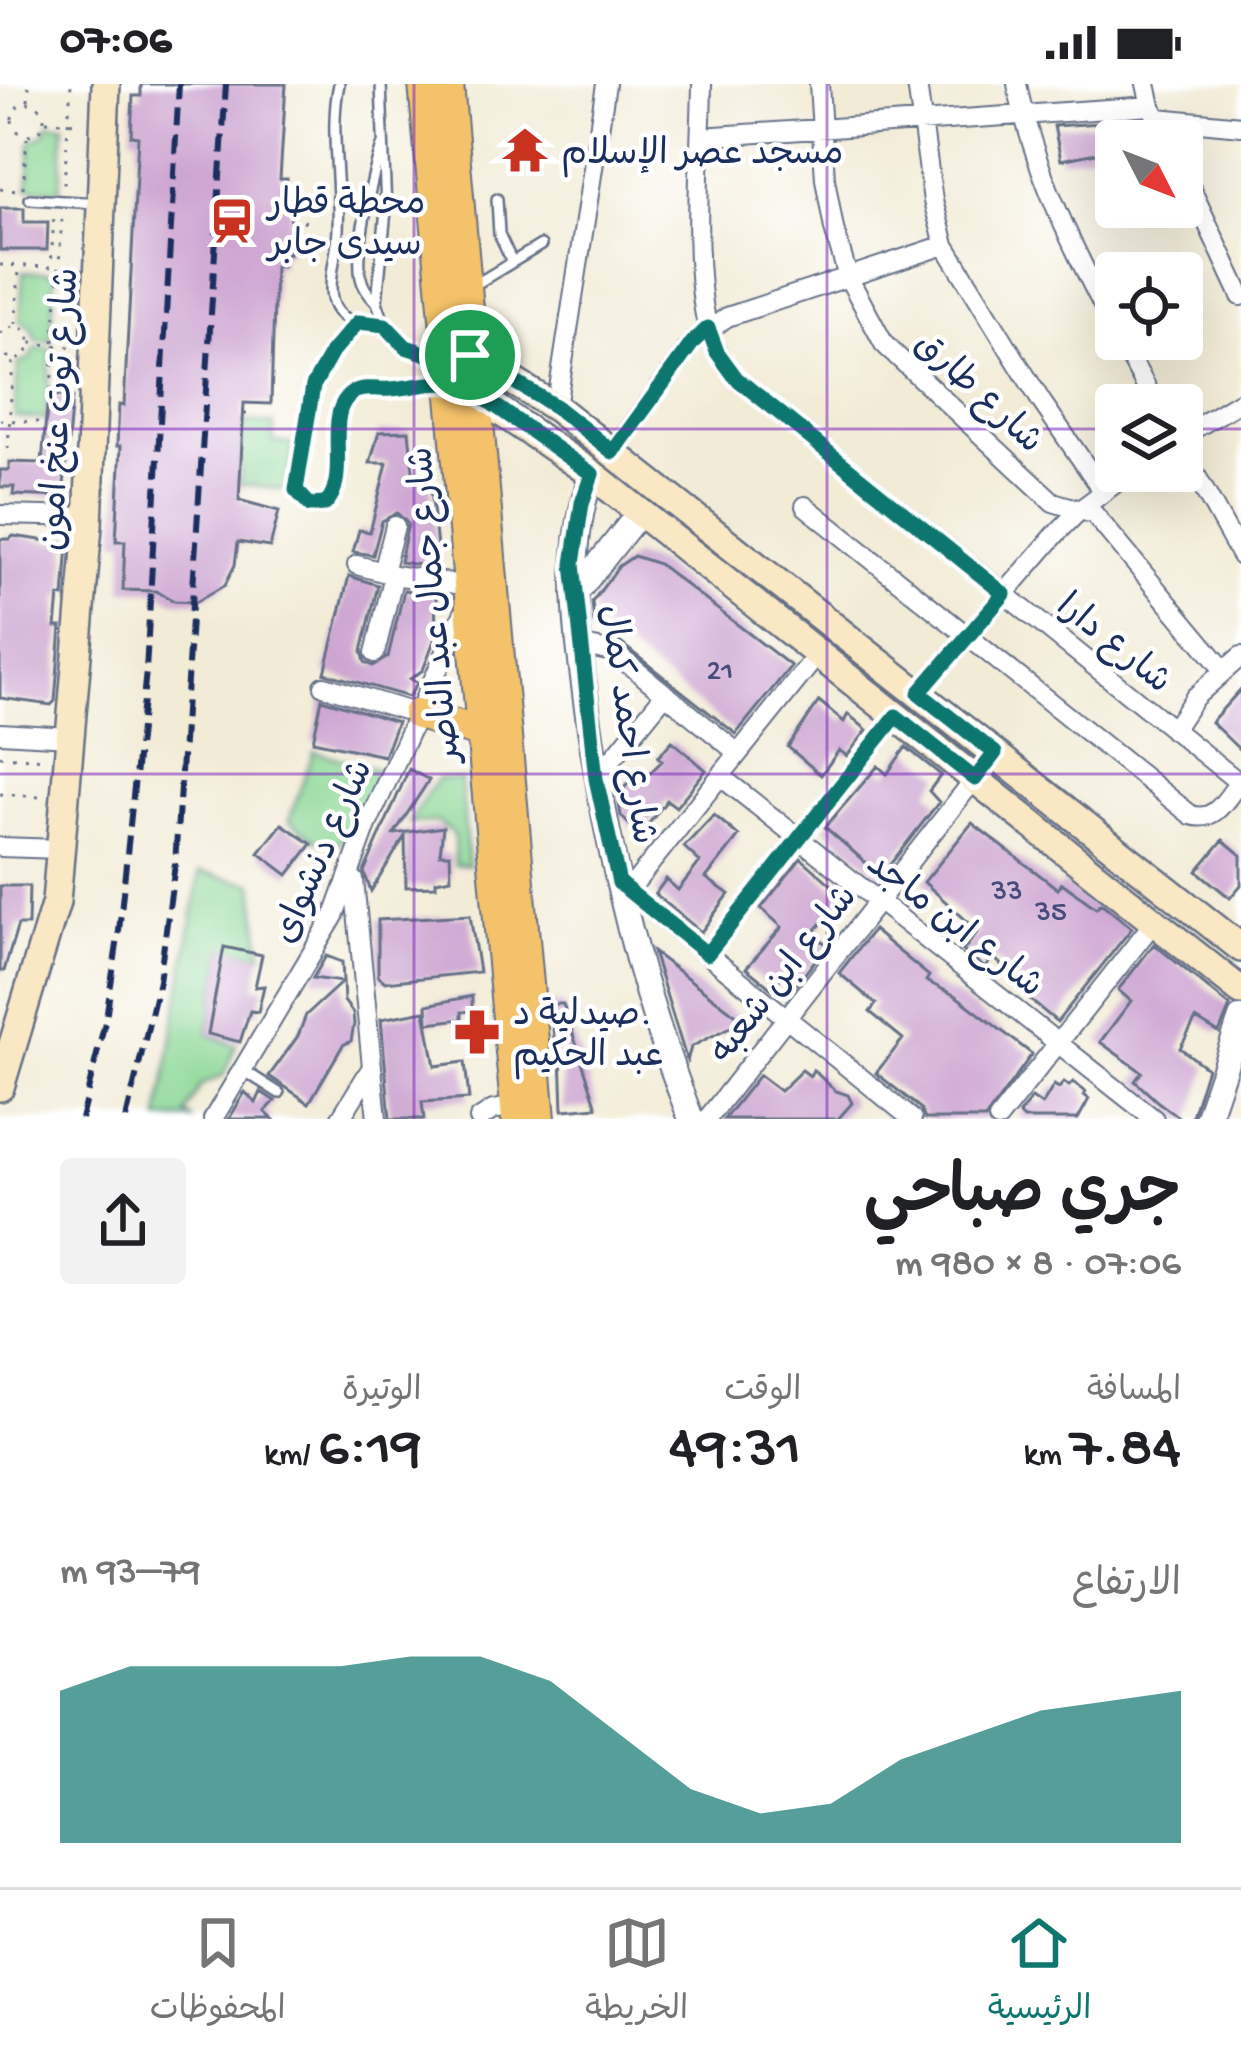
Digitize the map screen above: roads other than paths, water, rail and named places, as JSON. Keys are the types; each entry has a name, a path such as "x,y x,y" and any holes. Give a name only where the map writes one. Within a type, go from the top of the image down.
{"main road":[{"name":"شارع توت عنخ امون","path":"0,1087 50,932 60,849 88,517 106,84"},
{"name":"شارع جمال عبد الناصر","path":"424,84 458,365 524,1115"},
{"name":"شارع جمال عبد الناصر","path":"448,84 466,290 458,365 480,732 524,1115"},
{"path":"458,365 556,407 1241,948"},
{"path":"458,365 1241,991"},
{"path":"418,714 480,732"}],"street":[{"path":"556,407 606,84"},
{"name":"شارع دارا","path":"702,84 700,245 708,328 717,352 736,378 1240,783"},
{"name":"شارع طارق","path":"819,84 825,179 848,277 874,328 910,372 1053,502 1094,514 1223,669"},
{"path":"917,84 933,201 945,245 1095,479"},
{"path":"1018,84 1023,116 1054,200 1095,287"},
{"path":"1146,84 1159,120"},
{"path":"701,137 1155,112 1241,126"},
{"path":"1203,206 1232,258 1241,296"},
{"path":"613,452 708,328 727,317 945,245"},
{"path":"1203,424 1241,401"},
{"name":"شارع احمد كمال","path":"592,474 575,533 575,594 596,779 624,886 639,973 691,1119"},
{"path":"1203,488 1241,556"},
{"path":"919,693 1081,509 1102,492"},
{"path":"805,506 1191,814 1211,815 1240,783"},
{"path":"575,594 640,512"},
{"path":"0,514 88,517"},
{"path":"375,653 395,526"},
{"path":"357,565 470,592"},
{"name":"شارع دنشواى","path":"213,1119 326,932 367,825 470,592"},
{"path":"579,645 621,658 738,753"},
{"path":"818,654 624,886 912,1119"},
{"path":"1173,730 1195,697 1241,656"},
{"path":"324,686 418,714"},
{"path":"596,779 665,694"},
{"path":"707,954 896,716"},
{"path":"0,733 70,737"},
{"name":"شارع ابن شعبه","path":"707,1119 995,753"},
{"name":"شارع ابن ماجد","path":"720,776 1154,1119"},
{"path":"0,848 60,849"},
{"path":"353,869 376,1119"},
{"path":"998,1119 1154,922"},
{"path":"1208,1119 1241,1018"},
{"path":"340,1119 372,1067"},
{"path":"479,1119 493,1110 524,1115"}],"lane":[{"path":"339,84 335,113 340,190 332,300 338,313 358,322 385,325"},
{"path":"377,302 386,210 381,84"},
{"path":"386,135 369,196 361,278 385,325 406,347 458,365"},
{"path":"27,194 101,203"},
{"path":"497,200 499,234 512,262"},
{"path":"338,242 363,246"},
{"path":"466,290 541,245"},
{"path":"358,322 332,352 313,386 296,482 304,502 325,504 334,494 340,414 350,395 458,365"},
{"path":"242,1070 279,1093"}],"railway":[{"path":"81,1119 106,1018 119,931 146,671 179,84"},
{"path":"126,1119 159,981 175,864 226,84"}],"place":[{"name":"مسجد عصر الإسلام","path":"525,150"},
{"name":"محطة قطار سيدى جابر","path":"232,221"},
{"name":"صيدلية د. عبد الحكيم","path":"477,1032"}]}
